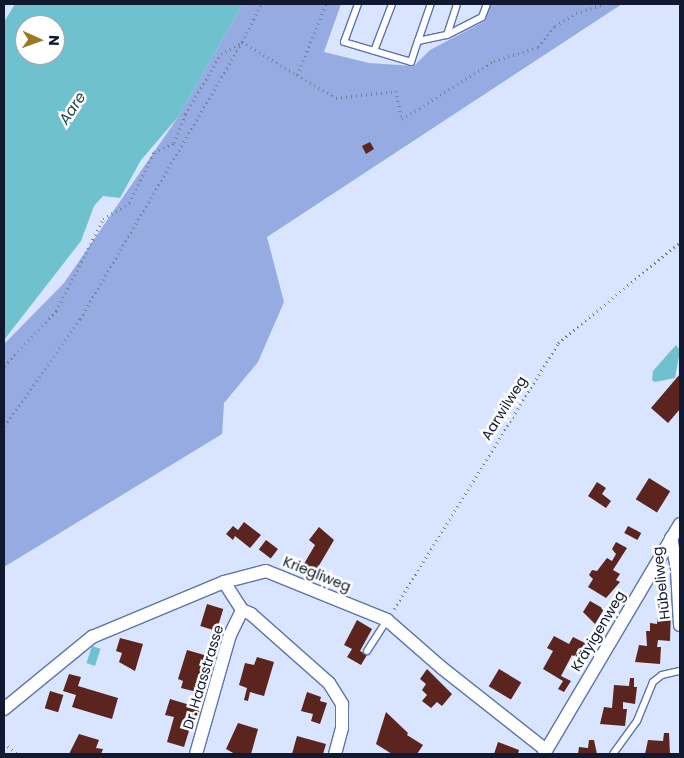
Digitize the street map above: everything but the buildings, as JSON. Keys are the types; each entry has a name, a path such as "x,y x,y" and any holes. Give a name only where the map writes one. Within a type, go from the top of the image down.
{"street":[{"name":"Kräyigenweg","path":"545,752 680,524"},
{"name":"Hübeliweg","path":"671,538 677,570 680,626"},
{"name":"Kriegliweg","path":"4,709 92,637 252,572 278,573 387,620 442,668 545,752"},
{"path":"224,582 242,610 252,614 329,683 342,704 342,728 335,754"},
{"name":"Dr. Haasstrasse","path":"196,754 230,635 242,610"}],"lane":[{"path":"358,4 344,42 411,62 431,4"},
{"path":"374,51 392,4"},
{"path":"447,35 457,4"},
{"path":"418,41 447,35 482,17 487,4"},
{"path":"367,651 387,620"},
{"path":"614,754 637,721 653,682 662,675 680,671"}],"path":[{"path":"4,426 80,319 242,42 261,4"},
{"path":"297,75 326,4"},
{"path":"242,42 336,98 396,91 402,119 494,61 538,47 555,26 576,13 603,4"},
{"path":"4,366 56,311 103,219 129,203 154,152 174,143 185,114 222,54 242,42"},
{"name":"Aarwilweg","path":"387,620 558,343 680,242"},
{"path":"4,743 18,754"}],"shaded area":[{"path":"243,4 341,4 324,52 369,63 414,66 430,50 485,21 491,4 622,4 267,237 284,302 258,362 224,403 222,434 4,567 4,344 64,283 178,117"}],"water":[{"name":"Aare","path":"15,4 243,4 178,117 141,160 120,198 103,196 94,206 81,241 4,340 4,22"},
{"path":"676,345 680,350 675,378 655,382 652,380 653,371"},
{"path":"92,646 101,649 95,666 86,663"}]}
